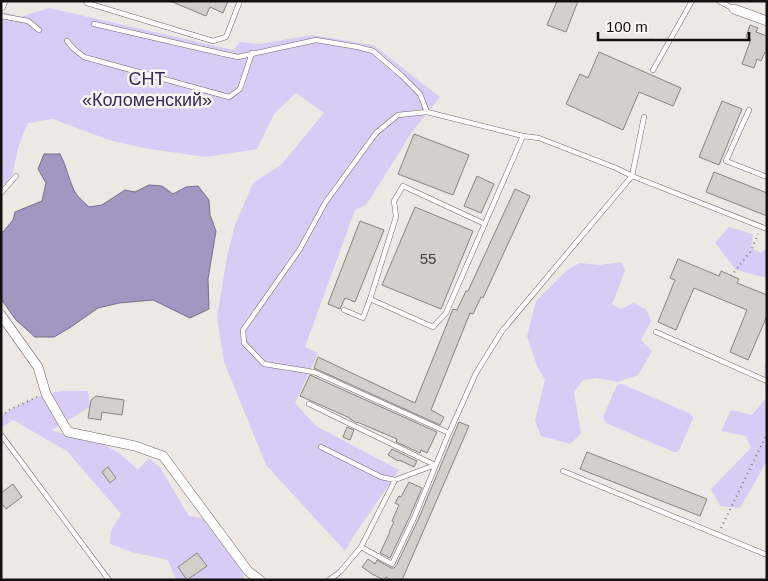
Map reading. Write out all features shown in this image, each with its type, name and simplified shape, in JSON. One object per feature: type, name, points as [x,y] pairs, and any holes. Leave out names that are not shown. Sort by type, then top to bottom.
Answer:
[{"type":"street","points":[[1,6],[3,1]]},
{"type":"street","points":[[734,9],[767,21]]},
{"type":"street","points":[[1,315],[38,367],[46,394],[68,432],[135,446],[163,456],[248,571],[260,580]]},
{"type":"lane","points":[[86,1],[87,3],[213,41],[226,37],[240,1]]},
{"type":"lane","points":[[653,70],[692,1]]},
{"type":"lane","points":[[719,1],[734,9]]},
{"type":"lane","points":[[1,16],[28,21],[39,30]]},
{"type":"lane","points":[[94,24],[238,57],[316,40],[374,51],[420,94],[428,112]]},
{"type":"lane","points":[[67,41],[84,57],[229,98],[240,89],[252,53]]},
{"type":"lane","points":[[749,110],[726,161],[767,177]]},
{"type":"lane","points":[[449,433],[314,372],[264,364],[244,343],[243,330],[300,249],[325,203],[376,133],[398,115],[428,112],[523,136],[539,138],[767,229]]},
{"type":"lane","points":[[361,547],[392,564],[414,518],[476,373],[502,331],[632,176],[644,117]]},
{"type":"lane","points":[[370,299],[434,327],[446,313],[523,136]]},
{"type":"lane","points":[[1,193],[16,176]]},
{"type":"lane","points":[[344,310],[363,318],[396,217],[394,201],[403,186],[485,224]]},
{"type":"lane","points":[[656,332],[767,381]]},
{"type":"lane","points":[[309,404],[436,464]]},
{"type":"lane","points":[[2,436],[109,580]]},
{"type":"lane","points":[[321,447],[380,478],[395,480],[436,464]]},
{"type":"lane","points":[[563,471],[767,555]]},
{"type":"lane","points":[[329,580],[340,572],[361,547],[395,480]]},
{"type":"path","points":[[732,276],[751,251],[761,227]]},
{"type":"path","points":[[1,416],[11,409],[46,394]]},
{"type":"path","points":[[718,534],[767,434]]},
{"type":"green space","name":"СНТ «Коломенский»","points":[[49,8],[233,50],[240,42],[260,44],[312,35],[373,45],[440,97],[411,133],[366,205],[355,210],[305,347],[318,353],[295,403],[316,426],[399,470],[345,551],[266,465],[224,362],[217,317],[227,257],[235,225],[253,183],[282,164],[324,113],[296,93],[274,114],[257,149],[205,157],[144,148],[109,140],[53,119],[28,123],[19,145],[12,175],[1,188],[1,18],[4,12],[20,17]]},
{"type":"green space","points":[[729,227],[753,234],[751,248],[761,253],[767,247],[767,278],[736,270],[715,243]]},
{"type":"green space","points":[[622,262],[625,271],[612,304],[621,309],[634,303],[647,310],[651,321],[641,340],[652,351],[638,375],[618,382],[597,378],[583,380],[574,392],[581,434],[570,444],[541,436],[535,420],[545,380],[537,366],[527,336],[536,301],[567,270],[580,263],[598,265]]},
{"type":"green space","points":[[767,354],[767,461],[740,508],[720,506],[711,489],[751,448],[746,436],[721,431],[731,410],[752,415],[766,398],[764,369]]},
{"type":"green space","points":[[619,384],[691,414],[693,418],[679,451],[674,452],[606,423],[603,417]]},
{"type":"green space","points":[[88,391],[90,407],[52,430],[103,444],[120,454],[138,470],[148,458],[160,467],[189,516],[202,518],[240,568],[245,580],[176,580],[168,560],[132,552],[110,544],[111,531],[121,514],[67,451],[13,420],[1,428],[1,416],[27,401],[56,392]]},
{"type":"shaded area","points":[[44,154],[60,154],[74,191],[89,207],[102,205],[125,190],[135,192],[149,185],[162,186],[173,194],[186,187],[198,186],[209,200],[210,215],[216,231],[208,279],[209,309],[190,318],[153,300],[119,303],[98,308],[54,337],[35,337],[16,320],[1,299],[1,232],[13,220],[15,212],[42,201],[46,183],[38,169]]},
{"type":"building","points":[[170,1],[228,1],[223,13],[210,7],[206,16]]},
{"type":"building","points":[[557,1],[578,1],[566,32],[547,25]]},
{"type":"building","points":[[750,25],[758,28],[756,32],[767,36],[767,53],[765,52],[761,61],[757,59],[754,68],[742,64],[751,39],[746,37]]},
{"type":"building","points":[[599,52],[681,88],[673,106],[639,92],[623,130],[566,104],[580,74],[588,78]]},
{"type":"building","points":[[722,101],[742,109],[719,165],[699,157]]},
{"type":"building","points":[[414,134],[469,155],[453,195],[398,174]]},
{"type":"building","points":[[714,172],[767,193],[767,216],[706,192]]},
{"type":"building","points":[[477,176],[494,184],[481,213],[464,206]]},
{"type":"building","points":[[515,189],[530,196],[483,298],[481,297],[473,314],[470,313],[431,410],[444,417],[440,425],[314,368],[318,357],[415,403],[453,309],[457,310],[466,291],[468,291]]},
{"type":"building","points":[[415,207],[473,231],[441,309],[382,285]]},
{"type":"building","points":[[360,221],[384,230],[355,302],[345,298],[340,309],[328,304]]},
{"type":"building","points":[[678,259],[719,276],[721,271],[739,279],[737,283],[767,295],[767,316],[748,360],[730,352],[747,310],[694,288],[676,330],[658,322],[675,280],[670,278]]},
{"type":"building","points":[[310,375],[437,432],[427,453],[421,450],[420,453],[396,442],[397,439],[357,423],[350,418],[300,396]]},
{"type":"building","points":[[96,396],[124,400],[122,415],[102,412],[101,420],[88,418],[91,400]]},
{"type":"building","points":[[459,422],[469,426],[402,580],[391,580],[386,577],[384,580],[372,574],[362,567],[368,559],[375,564],[377,560],[391,568],[396,566],[418,520]]},
{"type":"building","points":[[347,427],[354,430],[350,440],[343,437]]},
{"type":"building","points":[[392,449],[417,461],[414,467],[388,455]]},
{"type":"building","points":[[587,452],[707,499],[700,516],[580,469]]},
{"type":"building","points":[[108,467],[116,478],[110,483],[102,472]]},
{"type":"building","points":[[409,482],[422,488],[390,558],[380,553],[394,522],[392,521],[399,505],[395,503],[399,496],[401,497]]},
{"type":"building","points":[[13,484],[22,497],[6,509],[1,503],[1,493]]},
{"type":"building","points":[[197,553],[207,566],[187,580],[178,567]]}]
